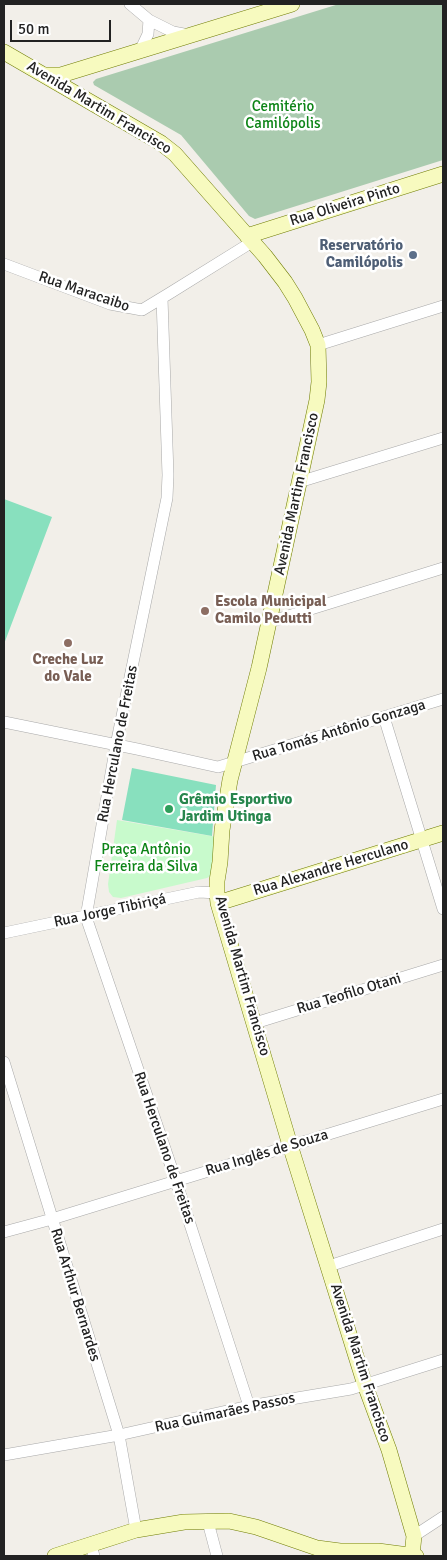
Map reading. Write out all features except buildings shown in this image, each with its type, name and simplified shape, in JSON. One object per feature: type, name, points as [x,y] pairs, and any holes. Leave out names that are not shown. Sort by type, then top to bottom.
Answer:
[{"type":"main road","points":[[46,76],[61,75],[192,35],[247,11],[292,4]]},
{"type":"main road","name":"Avenida Martim Francisco","points":[[4,52],[83,96],[161,143],[175,154],[275,269],[295,298],[318,345],[319,382],[317,400],[259,668],[234,764],[222,830],[217,881],[218,898],[290,1145],[365,1385],[389,1450],[414,1536],[414,1556]]},
{"type":"main road","points":[[83,96],[80,82],[90,66]]},
{"type":"main road","name":"Rua Oliveira Pinto","points":[[249,239],[443,174]]},
{"type":"main road","name":"Rua Alexandre Herculano","points":[[218,898],[443,833]]},
{"type":"main road","points":[[55,1556],[92,1551],[120,1534],[136,1530],[184,1522],[229,1521],[245,1524],[317,1548],[414,1556]]},
{"type":"street","points":[[130,4],[149,20],[172,32],[192,35]]},
{"type":"street","points":[[140,51],[148,34],[149,20]]},
{"type":"street","name":"Rua Maracaibo","points":[[4,264],[110,304],[142,310],[249,239]]},
{"type":"street","name":"Rua Herculano de Freitas","points":[[162,298],[168,475],[167,498],[116,745],[86,917],[176,1181],[249,1406]]},
{"type":"street","points":[[318,345],[443,306]]},
{"type":"street","points":[[299,482],[443,438]]},
{"type":"street","points":[[269,622],[443,568]]},
{"type":"street","name":"Rua Tomás Antônio Gonzaga","points":[[4,722],[218,768],[443,698]]},
{"type":"street","points":[[384,717],[443,910]]},
{"type":"street","name":"Rua Jorge Tibiriçá","points":[[4,933],[199,892],[218,898]]},
{"type":"street","name":"Rua Teofilo Otani","points":[[255,1023],[443,965]]},
{"type":"street","name":"Rua Arthur Bernardes","points":[[4,1062],[119,1435],[136,1530]]},
{"type":"street","name":"Rua Inglês de Souza","points":[[4,1232],[443,1099]]},
{"type":"street","points":[[329,1266],[443,1229]]},
{"type":"street","name":"Rua Guimarães Passos","points":[[4,1455],[119,1435],[249,1406],[365,1385],[443,1360]]},
{"type":"street","points":[[414,1536],[443,1517]]},
{"type":"street","points":[[208,1522],[217,1556]]},
{"type":"green space","name":"Cemitério Camilópolis","points":[[339,4],[443,4],[443,160],[255,219],[249,216],[181,135],[94,85],[93,82],[96,79]]},
{"type":"green space","points":[[4,499],[52,517],[4,644]]},
{"type":"green space","name":"Grêmio Esportivo Jardim Utinga","points":[[132,768],[216,785],[212,836],[122,820]]},
{"type":"green space","name":"Praça Antônio Ferreira da Silva","points":[[117,820],[217,837],[212,875],[207,878],[121,898],[113,897],[109,892],[108,884]]},
{"type":"place","name":"Reservatório Camilópolis","points":[[413,255]]},
{"type":"place","name":"Escola Municipal Camilo Pedutti","points":[[205,611]]},
{"type":"place","name":"Creche Luz do Vale","points":[[68,643]]},
{"type":"place","name":"Grêmio Esportivo Jardim Utinga","points":[[169,809]]}]
